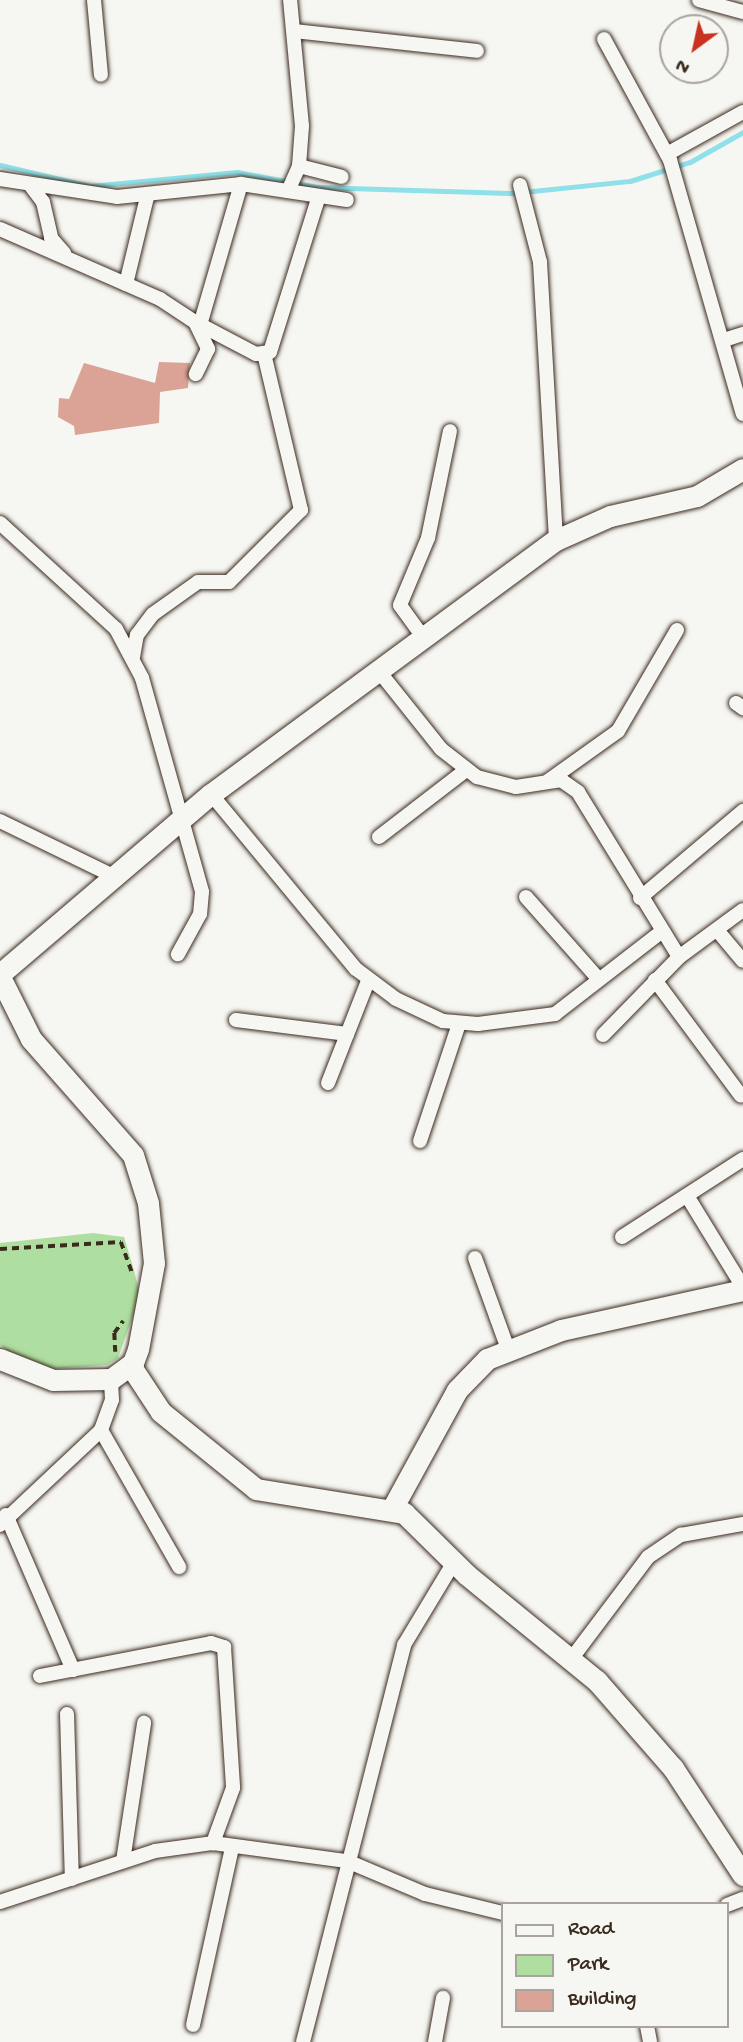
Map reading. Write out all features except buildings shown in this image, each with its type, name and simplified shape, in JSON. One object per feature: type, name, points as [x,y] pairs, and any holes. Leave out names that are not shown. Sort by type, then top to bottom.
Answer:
[{"type":"street","points":[[94,0],[101,75]]},
{"type":"street","points":[[288,190],[298,169],[302,126],[290,0]]},
{"type":"street","points":[[700,0],[743,12]]},
{"type":"street","points":[[294,32],[477,51]]},
{"type":"street","points":[[604,39],[671,162],[743,414]]},
{"type":"street","points":[[671,162],[743,112]]},
{"type":"street","points":[[298,169],[342,177]]},
{"type":"street","points":[[0,179],[31,186],[147,197],[241,184],[288,190],[318,199],[347,201]]},
{"type":"street","points":[[196,374],[208,349],[197,323],[241,184]]},
{"type":"street","points":[[31,186],[43,202],[51,238],[74,261]]},
{"type":"street","points":[[521,192],[540,262],[556,540]]},
{"type":"street","points":[[126,284],[147,197]]},
{"type":"street","points":[[264,353],[274,347],[318,199]]},
{"type":"street","points":[[0,229],[126,284],[197,323],[264,353]]},
{"type":"street","points":[[724,340],[743,334]]},
{"type":"street","points":[[133,657],[142,625],[167,601],[198,582],[229,582],[301,510],[264,353]]},
{"type":"street","points":[[424,637],[400,605],[428,538],[450,431]]},
{"type":"street","points":[[73,1670],[3,1520],[101,1430],[118,1367],[154,1262],[140,1177],[120,1136],[31,1039],[0,975],[111,875],[211,794],[556,540],[610,516],[697,496],[743,468]]},
{"type":"street","points":[[0,523],[116,629],[133,657],[185,816],[203,905],[178,954]]},
{"type":"street","points":[[544,784],[618,731],[677,630]]},
{"type":"street","points":[[378,670],[466,770],[494,783],[569,783],[589,804],[640,898],[679,957]]},
{"type":"street","points":[[379,837],[466,770]]},
{"type":"street","points":[[211,794],[368,981],[428,1015],[460,1024],[555,1014],[596,976],[661,932]]},
{"type":"street","points":[[640,898],[743,811]]},
{"type":"street","points":[[0,821],[111,875]]},
{"type":"street","points":[[526,897],[596,976]]},
{"type":"street","points":[[603,1035],[679,957],[743,910]]},
{"type":"street","points":[[717,930],[743,961]]},
{"type":"street","points":[[655,980],[741,1096]]},
{"type":"street","points":[[328,1083],[368,981]]},
{"type":"street","points":[[236,1020],[347,1034]]},
{"type":"street","points":[[419,1141],[460,1024]]},
{"type":"street","points":[[622,1237],[689,1199],[743,1159]]},
{"type":"street","points":[[393,1507],[457,1390],[474,1369],[508,1349],[572,1327],[743,1288],[689,1199]]},
{"type":"street","points":[[475,1258],[508,1349]]},
{"type":"street","points":[[0,1359],[53,1380],[118,1367]]},
{"type":"street","points":[[118,1367],[161,1412],[256,1489],[360,1510],[393,1507],[454,1562],[572,1658],[673,1769],[743,1875]]},
{"type":"street","points":[[101,1430],[179,1567]]},
{"type":"street","points":[[572,1658],[648,1557],[681,1535],[743,1524]]},
{"type":"street","points":[[303,2042],[404,1645],[454,1562]]},
{"type":"street","points":[[40,1676],[211,1643],[224,1647],[233,1788],[213,1843]]},
{"type":"street","points":[[67,1714],[72,1879]]},
{"type":"street","points":[[123,1861],[144,1723]]},
{"type":"street","points":[[0,1902],[123,1861],[213,1843],[347,1861],[425,1895],[502,1913]]},
{"type":"street","points":[[192,2025],[232,1847]]},
{"type":"street","points":[[435,2042],[443,1998]]},
{"type":"path","points":[[0,1249],[121,1242],[133,1284]]},
{"type":"path","points":[[118,1367],[125,1313]]},
{"type":"green space","points":[[93,1233],[124,1237],[140,1296],[118,1358],[107,1365],[51,1369],[18,1358],[0,1345],[0,1243]]},
{"type":"waterway","points":[[0,165],[90,186],[237,172],[317,187],[513,193],[630,181],[690,162],[743,132]]}]
